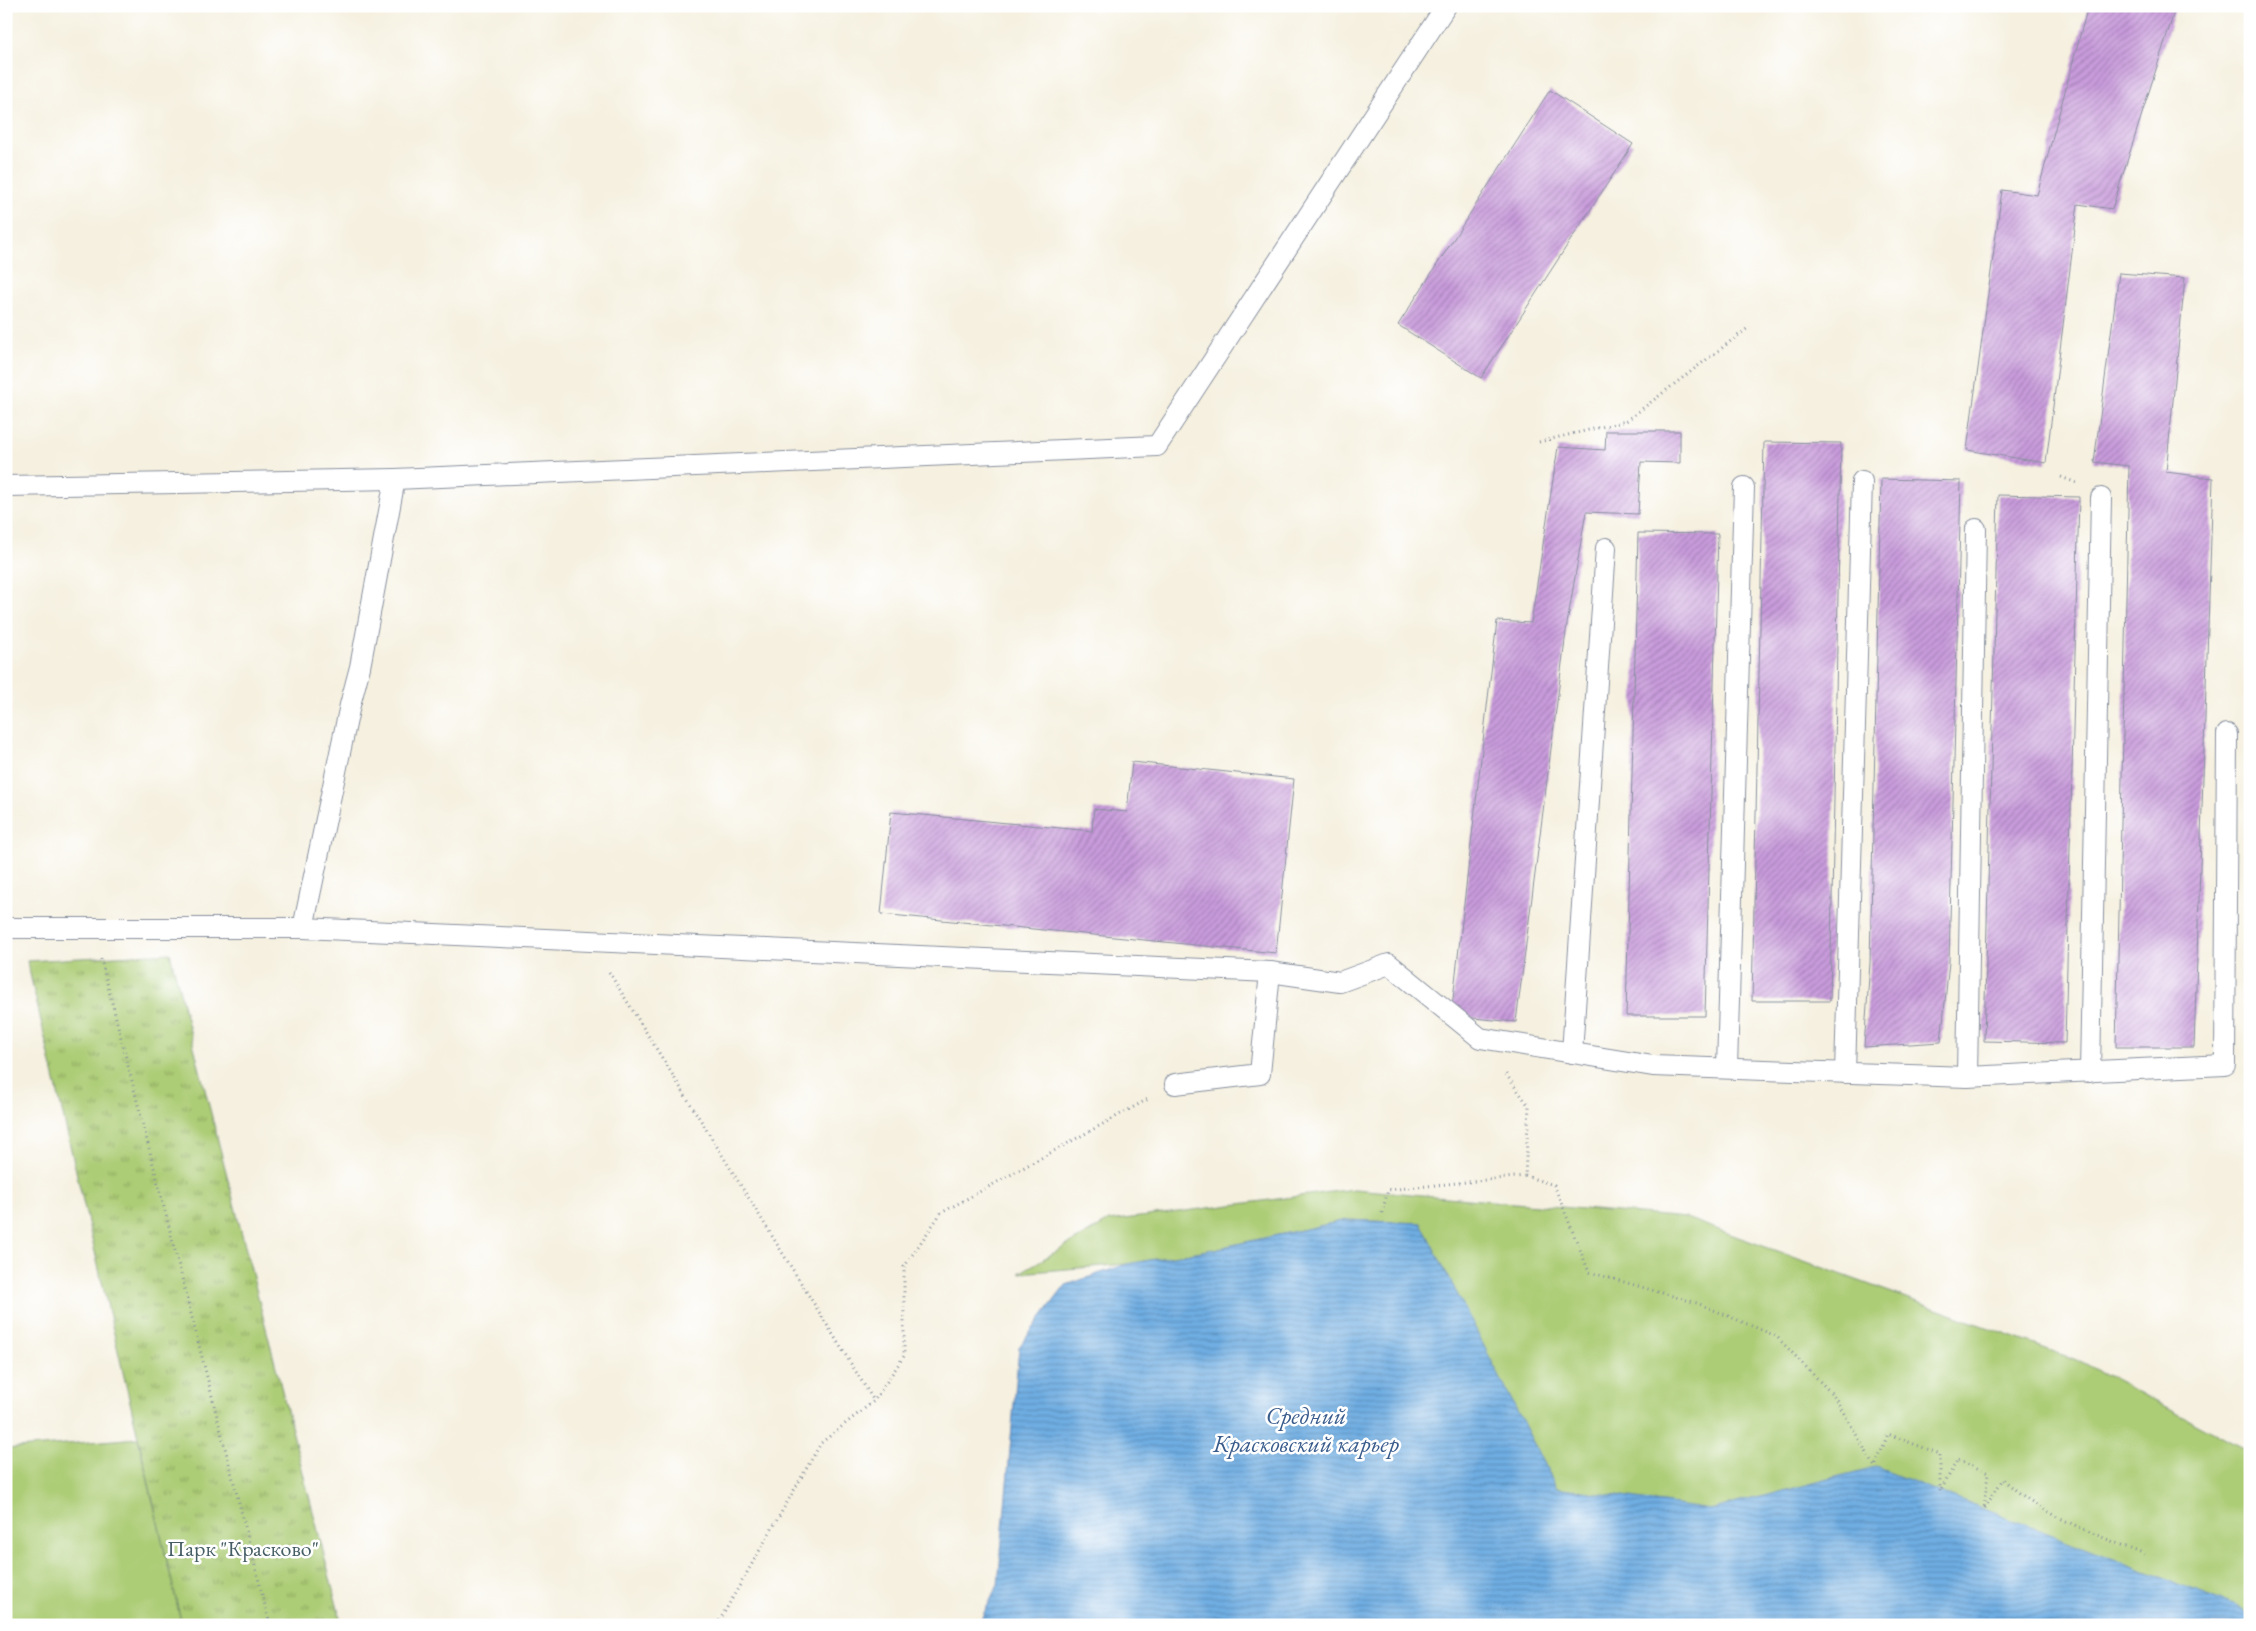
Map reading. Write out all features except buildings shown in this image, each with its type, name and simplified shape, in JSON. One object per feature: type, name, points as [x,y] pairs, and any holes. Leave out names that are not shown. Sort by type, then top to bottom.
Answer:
[{"type":"lane","points":[[6,486],[395,480],[1157,446],[1446,6]]},
{"type":"lane","points":[[303,928],[350,705],[360,667],[395,480]]},
{"type":"lane","points":[[1845,1073],[1862,481]]},
{"type":"lane","points":[[1727,1068],[1744,487]]},
{"type":"lane","points":[[2090,1072],[2101,498]]},
{"type":"lane","points":[[1967,1077],[1976,529]]},
{"type":"lane","points":[[1572,1053],[1606,548]]},
{"type":"lane","points":[[6,928],[303,928],[1270,972],[1340,982],[1389,964],[1480,1038],[1653,1066],[1967,1077],[2225,1065],[2227,734]]},
{"type":"lane","points":[[1175,1084],[1260,1074],[1270,972]]},
{"type":"path","points":[[1539,442],[1626,421],[1748,328]]},
{"type":"path","points":[[93,927],[270,1625]]},
{"type":"path","points":[[590,941],[874,1401]]},
{"type":"path","points":[[1480,1038],[1529,1106],[1525,1176]]},
{"type":"path","points":[[717,1625],[821,1443],[874,1401],[904,1356],[904,1267],[941,1212],[1175,1084]]},
{"type":"path","points":[[1382,1212],[1388,1190],[1525,1176],[1554,1185],[1589,1272],[1697,1303],[1776,1336],[1834,1396],[1875,1468],[1888,1434],[1940,1454],[1940,1492],[1958,1459],[1988,1472],[1984,1509],[2003,1480],[2020,1495],[2066,1521],[2145,1555]]},
{"type":"green space","name":"Парк \"Красково\"","points":[[170,953],[342,1625],[182,1625],[27,961]]},
{"type":"green space","points":[[1354,1189],[1686,1218],[2082,1362],[2250,1452],[2250,1625],[1712,1520],[1556,1509],[1420,1223],[1347,1220],[1214,1249],[1127,1264],[1019,1273],[1109,1221]]},
{"type":"green space","points":[[138,1438],[182,1625],[6,1625],[6,1449]]},
{"type":"water","name":"Средний Красковский карьер","points":[[1347,1220],[1421,1223],[1556,1487],[1710,1510],[1875,1467],[2236,1606],[2250,1615],[2250,1625],[978,1625],[998,1585],[1019,1347],[1066,1285],[1127,1264],[1214,1249]]}]
